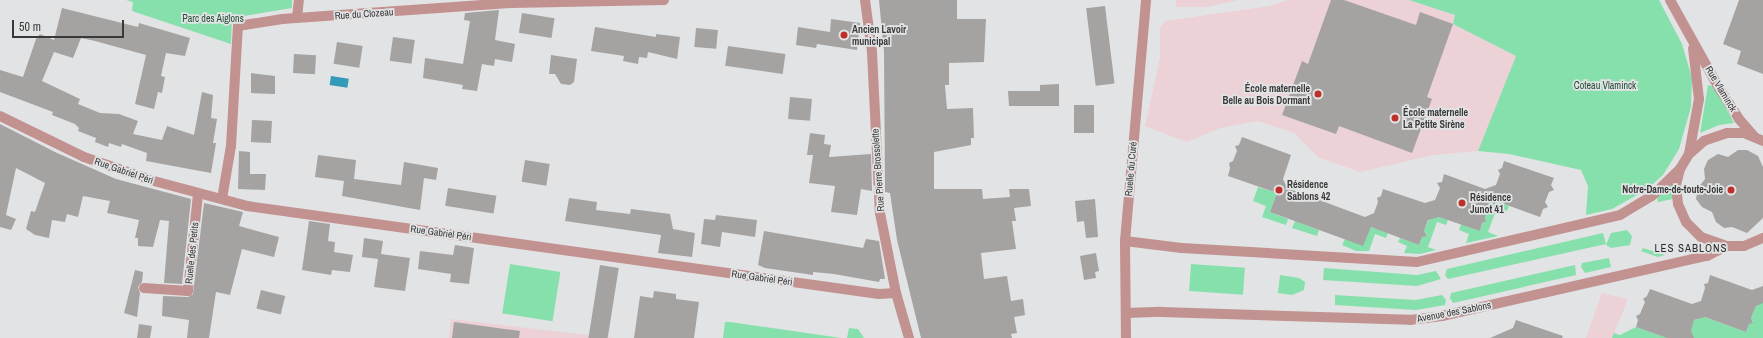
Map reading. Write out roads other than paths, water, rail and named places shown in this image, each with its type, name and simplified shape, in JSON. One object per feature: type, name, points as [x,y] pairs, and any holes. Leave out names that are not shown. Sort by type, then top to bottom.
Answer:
[{"type":"street","points":[[297,18],[299,0]]},
{"type":"street","name":"Rue du Clozeau","points":[[222,199],[231,146],[238,26],[297,18],[511,3],[664,0]]},
{"type":"street","name":"Rue Pierre Brossolette","points":[[865,0],[872,44],[880,213],[896,293],[909,338]]},
{"type":"street","name":"Ruelle du Curé","points":[[1126,338],[1125,241],[1146,0]]},
{"type":"street","name":"Rue Vlaminck","points":[[1670,0],[1739,119],[1759,139]]},
{"type":"street","name":"Rue Vlaminck","points":[[1689,154],[1699,99],[1698,70],[1691,38]]},
{"type":"street","name":"Rue Gabriel Péri","points":[[0,116],[46,140],[84,156],[198,194],[247,206],[742,276],[879,294],[896,293]]},
{"type":"street","name":"Avenue des Sablons","points":[[1125,241],[1182,248],[1417,262],[1620,215],[1652,196],[1680,169],[1689,154],[1704,141],[1727,133],[1759,139]]},
{"type":"street","name":"Avenue des Sablons","points":[[1680,169],[1676,185],[1678,204],[1686,222],[1701,237],[1727,246],[1744,246],[1762,239]]},
{"type":"street","name":"Ruelle des Petits","points":[[144,288],[188,291],[198,194]]},
{"type":"street","name":"Avenue des Sablons","points":[[1126,313],[1161,312],[1410,320],[1442,316],[1707,256],[1727,246]]},
{"type":"water","points":[[331,76],[349,79],[347,88],[330,85]]},
{"type":"place","name":"Ancien Lavoir municipal","points":[[844,35]]},
{"type":"place","name":"École maternelle Belle au Bois Dormant","points":[[1318,94]]},
{"type":"place","name":"École maternelle La Petite Sirène","points":[[1395,118]]},
{"type":"place","name":"Résidence Sablons 42","points":[[1279,190]]},
{"type":"place","name":"Notre-Dame-de-toute-Joie","points":[[1731,190]]},
{"type":"place","name":"Résidence Junot 41","points":[[1462,203]]},
{"type":"district","name":"LES SABLONS","points":[[1691,248]]},
{"type":"park label","name":"Parc des Aiglons","points":[[213,19]]},
{"type":"park label","name":"Coteau Vlaminck","points":[[1605,86]]}]
